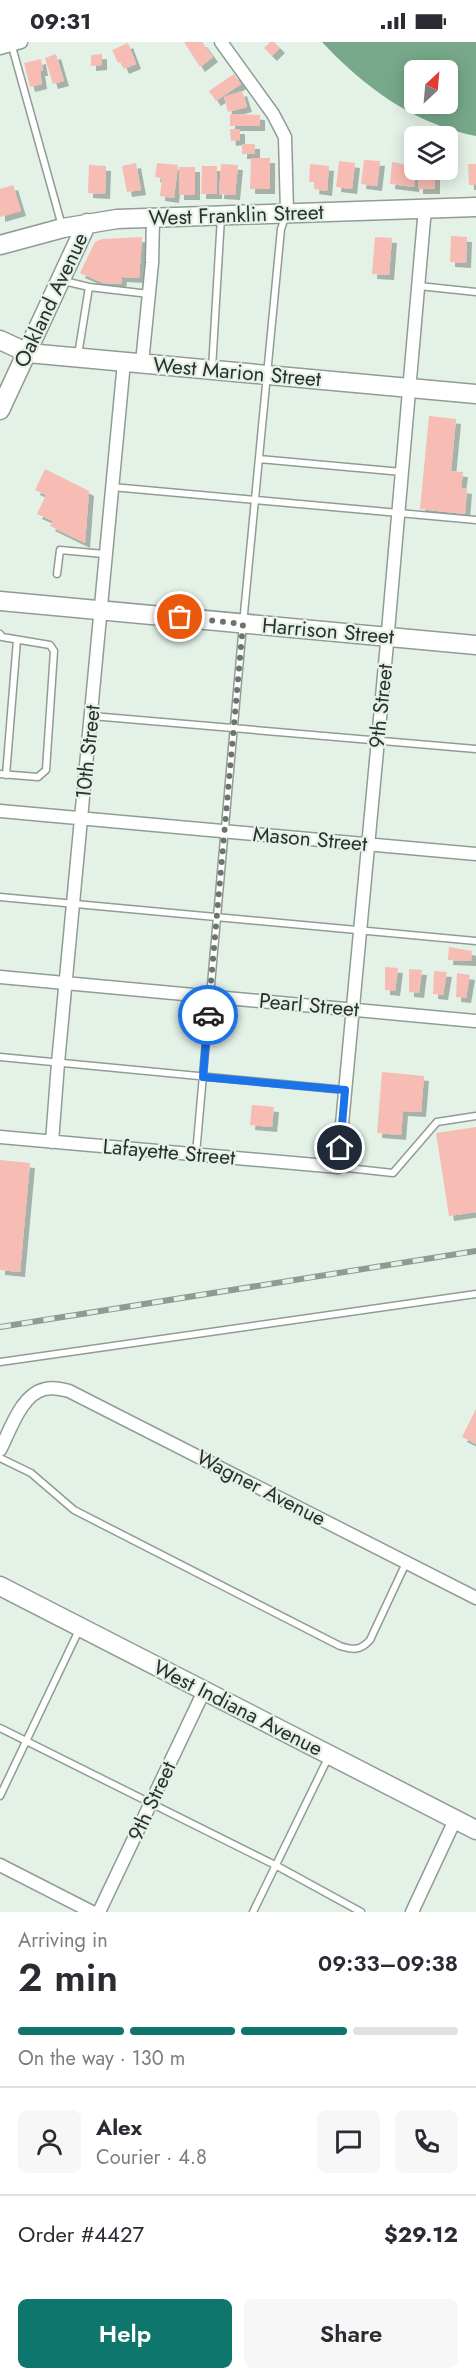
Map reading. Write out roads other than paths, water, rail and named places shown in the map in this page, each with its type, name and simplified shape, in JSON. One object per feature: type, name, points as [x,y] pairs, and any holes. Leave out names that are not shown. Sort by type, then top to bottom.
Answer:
[{"type":"street","points":[[221,42],[273,114],[285,137],[287,212]]},
{"type":"street","name":"West Franklin Street","points":[[0,245],[63,228],[117,219],[476,207]]},
{"type":"street","name":"9th Street","points":[[338,1167],[403,472],[425,208]]},
{"type":"street","points":[[142,363],[153,218]]},
{"type":"street","name":"Oakland Avenue","points":[[0,410],[87,223]]},
{"type":"street","name":"West Marion Street","points":[[0,340],[28,353],[476,394]]},
{"type":"street","name":"10th Street","points":[[52,1142],[65,982],[92,716],[104,554],[124,362]]},
{"type":"street","name":"Harrison Street","points":[[0,601],[476,645]]},
{"type":"street","name":"Mason Street","points":[[0,811],[476,854]]},
{"type":"street","name":"Pearl Street","points":[[0,977],[475,1021]]},
{"type":"street","name":"Lafayette Street","points":[[0,1137],[338,1167]]},
{"type":"street","name":"Wagner Avenue","points":[[0,1450],[21,1409],[31,1397],[43,1389],[54,1388],[69,1391],[476,1598]]},
{"type":"street","name":"West Indiana Avenue","points":[[0,1586],[476,1830]]},
{"type":"street","name":"9th Street","points":[[99,1912],[204,1691]]},
{"type":"street","points":[[412,1912],[455,1820]]},
{"type":"street","points":[[0,1865],[92,1912]]},
{"type":"lane","points":[[11,44],[63,228]]},
{"type":"lane","points":[[196,1154],[281,229],[287,212]]},
{"type":"lane","points":[[212,369],[222,215]]},
{"type":"lane","points":[[61,280],[89,287],[149,294]]},
{"type":"lane","points":[[419,286],[476,292]]},
{"type":"lane","points":[[78,357],[89,287]]},
{"type":"lane","points":[[259,459],[403,472]]},
{"type":"lane","points":[[111,487],[476,520]]},
{"type":"lane","points":[[57,574],[60,550],[104,554]]},
{"type":"lane","points":[[0,634],[2,637],[50,645],[54,651],[45,770],[38,777],[3,774],[17,640]]},
{"type":"lane","points":[[92,716],[476,749]]},
{"type":"lane","points":[[0,897],[476,941]]},
{"type":"lane","points":[[475,1021],[476,1014]]},
{"type":"lane","points":[[0,1058],[345,1090]]},
{"type":"lane","points":[[338,1167],[393,1173],[437,1122],[476,1116]]},
{"type":"lane","points":[[0,1362],[476,1294]]},
{"type":"lane","points":[[0,1458],[31,1473],[74,1510],[340,1646],[353,1650],[363,1647],[370,1640],[406,1563]]},
{"type":"lane","points":[[0,1796],[81,1627]]},
{"type":"lane","points":[[0,1728],[277,1866],[361,1912]]},
{"type":"lane","points":[[253,1912],[330,1755]]},
{"type":"railway","points":[[0,1327],[476,1251]]}]
